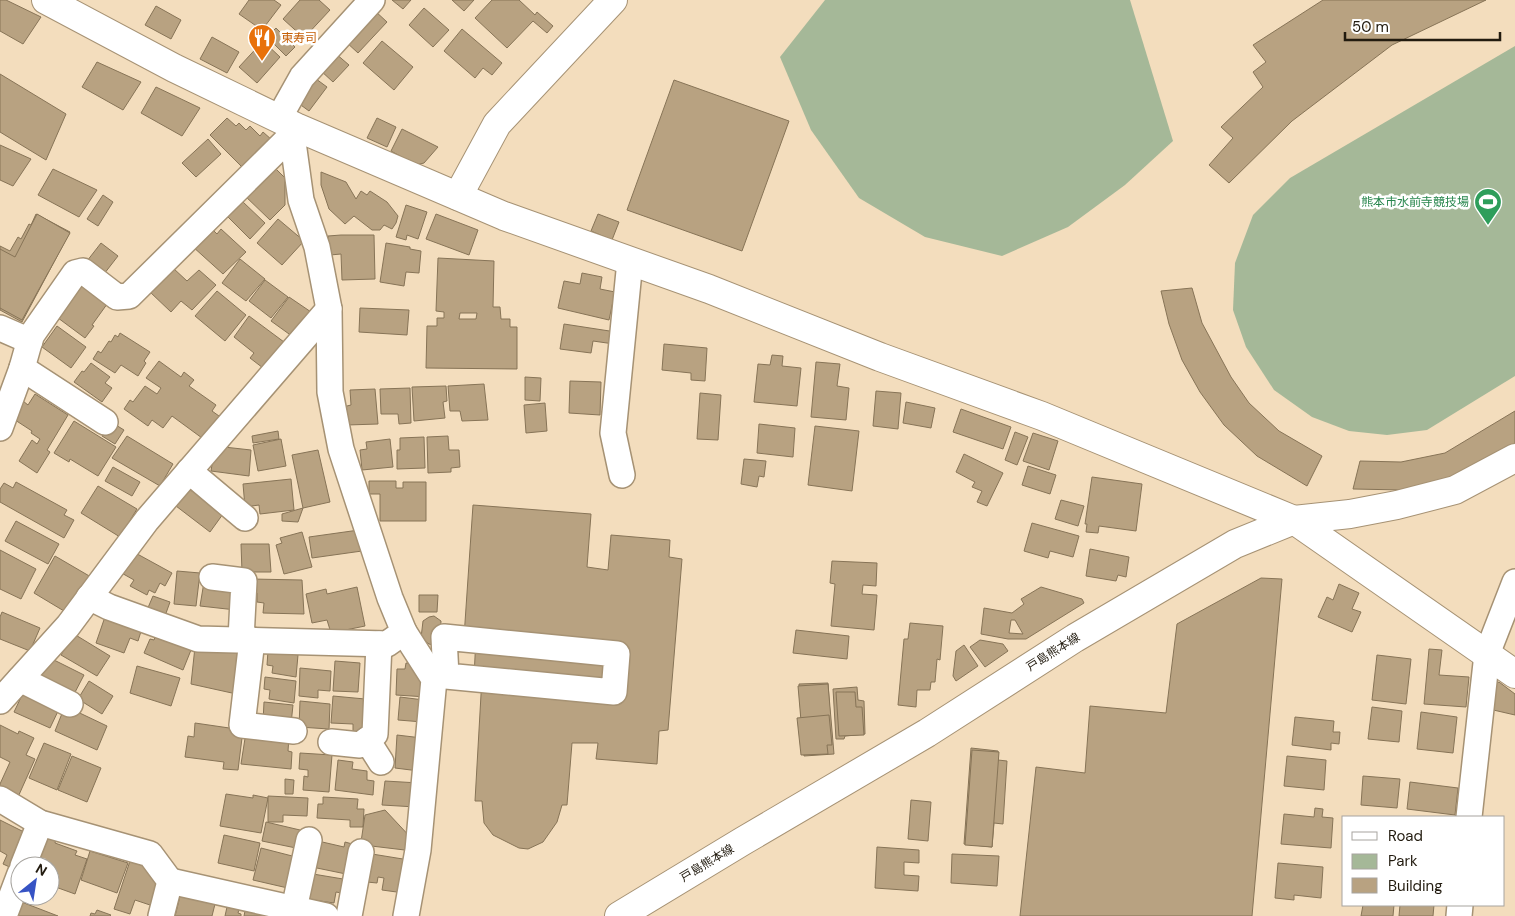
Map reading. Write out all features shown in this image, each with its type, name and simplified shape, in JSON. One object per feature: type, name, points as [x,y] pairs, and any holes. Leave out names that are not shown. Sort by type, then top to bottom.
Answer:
[{"type":"street","points":[[46,0],[289,127],[504,216],[709,289],[880,357],[1042,416],[1294,520],[1515,674]]},
{"type":"street","points":[[372,0],[302,77],[289,127],[301,200],[317,247],[329,309],[330,392],[342,449],[390,598],[404,632],[434,679],[418,850],[406,916]]},
{"type":"street","points":[[458,196],[497,124],[614,0]]},
{"type":"street","points":[[0,428],[22,368],[31,336],[75,273],[83,271],[117,297],[129,296],[289,127]]},
{"type":"street","points":[[622,475],[613,433],[630,261]]},
{"type":"street","points":[[0,701],[68,626],[147,520],[329,309]]},
{"type":"street","points":[[0,328],[30,341]]},
{"type":"street","points":[[22,368],[105,422]]},
{"type":"street","name":"戸島熊本線","points":[[619,916],[743,840],[927,732],[1075,638],[1227,548],[1294,520],[1350,514],[1397,505],[1455,490],[1515,458]]},
{"type":"street","points":[[188,471],[245,518]]},
{"type":"street","points":[[212,577],[244,581],[247,639],[242,725],[294,731]]},
{"type":"street","points":[[1470,816],[1487,654],[1515,582]]},
{"type":"street","points":[[89,597],[109,608],[198,638],[387,644],[404,632]]},
{"type":"street","points":[[444,638],[617,654],[614,692],[446,676],[444,638]]},
{"type":"street","points":[[331,742],[360,745],[375,734],[379,644]]},
{"type":"street","points":[[20,679],[70,704]]},
{"type":"street","points":[[366,740],[381,762]]},
{"type":"street","points":[[0,799],[40,823],[150,854],[170,881],[326,916]]},
{"type":"street","points":[[27,856],[40,823]]},
{"type":"street","points":[[294,909],[309,840]]},
{"type":"street","points":[[349,916],[361,852]]},
{"type":"street","points":[[161,916],[170,881]]},
{"type":"street","points":[[4,916],[10,900]]},
{"type":"green space","points":[[825,0],[1130,0],[1173,141],[1125,185],[1068,227],[1002,256],[925,237],[859,198],[811,130],[780,57]]},
{"type":"green space","points":[[1515,46],[1515,376],[1427,430],[1387,435],[1349,431],[1312,417],[1274,390],[1246,347],[1233,310],[1235,263],[1253,215],[1290,178]]},
{"type":"building","points":[[0,0],[6,0],[41,17],[23,44],[0,31]]},
{"type":"building","points":[[249,0],[274,0],[281,5],[262,30],[239,14]]},
{"type":"building","points":[[300,0],[319,0],[330,10],[304,38],[283,19]]},
{"type":"building","points":[[392,0],[411,0],[403,9]]},
{"type":"building","points":[[452,0],[474,0],[464,11]]},
{"type":"building","points":[[492,0],[519,0],[535,15],[537,12],[553,26],[547,33],[533,21],[507,48],[475,18]]},
{"type":"building","points":[[1323,0],[1486,0],[1392,45],[1292,121],[1229,183],[1209,165],[1233,138],[1221,127],[1263,87],[1253,72],[1266,62],[1253,45]]},
{"type":"building","points":[[156,6],[181,20],[171,39],[145,25]]},
{"type":"building","points":[[424,8],[449,30],[433,47],[409,25]]},
{"type":"building","points":[[374,10],[387,22],[358,53],[345,41]]},
{"type":"building","points":[[276,28],[295,47],[286,56],[267,37]]},
{"type":"building","points":[[462,29],[502,63],[492,75],[483,68],[475,78],[444,51]]},
{"type":"building","points":[[212,37],[239,52],[227,73],[200,59]]},
{"type":"building","points":[[263,41],[280,57],[257,83],[239,67]]},
{"type":"building","points":[[382,41],[413,67],[394,90],[363,63]]},
{"type":"building","points":[[335,53],[349,65],[333,82],[320,70]]},
{"type":"building","points":[[97,62],[141,82],[123,110],[82,87]]},
{"type":"building","points":[[0,74],[66,114],[46,160],[0,132]]},
{"type":"building","points":[[312,76],[327,87],[309,111],[294,100]]},
{"type":"building","points":[[674,80],[789,121],[742,251],[627,210]]},
{"type":"building","points":[[156,87],[200,108],[182,136],[141,113]]},
{"type":"building","points":[[227,118],[236,126],[239,123],[246,130],[250,126],[260,136],[263,132],[272,140],[245,170],[210,135]]},
{"type":"building","points":[[377,118],[396,127],[387,147],[367,138]]},
{"type":"building","points":[[402,129],[438,147],[424,163],[416,165],[391,151]]},
{"type":"building","points":[[208,139],[221,154],[196,177],[182,163]]},
{"type":"building","points":[[0,145],[31,159],[13,186],[0,180]]},
{"type":"building","points":[[272,165],[285,178],[285,205],[270,220],[243,194]]},
{"type":"building","points":[[53,169],[97,190],[79,217],[38,195]]},
{"type":"building","points":[[321,172],[346,182],[356,199],[361,191],[367,195],[370,191],[387,202],[398,216],[392,229],[384,225],[380,230],[372,230],[354,216],[345,224],[329,209],[321,185]]},
{"type":"building","points":[[103,195],[113,202],[98,226],[87,219]]},
{"type":"building","points":[[243,202],[265,223],[250,239],[228,217]]},
{"type":"building","points":[[406,205],[427,212],[418,239],[407,235],[406,240],[396,237]]},
{"type":"building","points":[[36,214],[70,232],[22,322],[0,310],[0,246],[10,251],[18,237],[21,239],[29,224],[31,225]]},
{"type":"building","points":[[37,214],[70,233],[22,320],[0,308],[0,249],[15,257]]},
{"type":"building","points":[[436,214],[478,230],[469,255],[426,239]]},
{"type":"building","points":[[598,214],[619,222],[612,240],[591,231]]},
{"type":"building","points":[[278,219],[304,241],[282,265],[257,243]]},
{"type":"building","points":[[210,227],[217,234],[221,229],[246,252],[223,274],[192,246]]},
{"type":"building","points":[[374,235],[375,279],[342,280],[341,254],[330,255],[328,236]]},
{"type":"building","points":[[101,243],[118,256],[104,274],[87,261]]},
{"type":"building","points":[[386,243],[421,251],[419,273],[406,272],[404,286],[380,282]]},
{"type":"building","points":[[438,258],[494,261],[493,307],[500,307],[501,319],[510,319],[510,327],[517,327],[517,369],[426,368],[427,326],[437,326],[437,318],[444,318],[444,312],[436,311]],"holes":[[[460,313],[477,313],[476,319],[459,319]]]},
{"type":"building","points":[[240,259],[265,279],[246,301],[222,283]]},
{"type":"building","points":[[173,268],[187,281],[199,270],[216,285],[192,310],[181,301],[171,312],[150,292]]},
{"type":"building","points":[[582,273],[602,277],[600,289],[615,292],[609,320],[558,308],[564,281],[580,284]]},
{"type":"building","points":[[81,279],[110,300],[85,338],[54,315]]},
{"type":"building","points":[[265,280],[288,297],[271,318],[249,301]]},
{"type":"building","points":[[1192,288],[1202,323],[1231,377],[1249,403],[1279,431],[1322,456],[1307,486],[1257,456],[1224,425],[1200,392],[1182,360],[1169,324],[1161,291]]},
{"type":"building","points":[[217,291],[246,315],[225,341],[195,316]]},
{"type":"building","points":[[289,297],[314,314],[296,339],[271,321]]},
{"type":"building","points":[[360,308],[409,310],[407,335],[359,332]]},
{"type":"building","points":[[249,316],[284,342],[263,368],[250,358],[254,353],[234,337]]},
{"type":"building","points":[[564,324],[616,332],[614,344],[593,341],[591,353],[560,349]]},
{"type":"building","points":[[57,326],[86,347],[71,368],[42,347]]},
{"type":"building","points":[[120,333],[150,352],[138,376],[121,365],[115,373],[93,359],[98,351],[101,353],[109,341],[111,342],[115,335],[118,337]]},
{"type":"building","points":[[664,344],[707,348],[705,381],[691,380],[691,373],[662,370]]},
{"type":"building","points":[[772,355],[783,356],[782,366],[801,368],[797,406],[754,402],[758,364],[770,365]]},
{"type":"building","points":[[159,361],[181,377],[184,372],[194,380],[189,386],[216,405],[212,411],[219,416],[202,438],[172,416],[163,428],[152,420],[148,426],[124,409],[130,400],[133,402],[145,386],[157,394],[161,388],[146,378]]},
{"type":"building","points":[[816,362],[840,364],[837,386],[849,388],[846,420],[811,417]]},
{"type":"building","points":[[91,363],[110,377],[105,383],[112,388],[102,402],[74,382]]},
{"type":"building","points":[[525,377],[541,378],[540,401],[525,400]]},
{"type":"building","points":[[570,381],[601,382],[600,415],[569,413]]},
{"type":"building","points":[[484,384],[488,420],[462,421],[460,411],[450,411],[448,386]]},
{"type":"building","points":[[446,386],[447,401],[443,402],[445,418],[414,421],[412,387]]},
{"type":"building","points":[[410,388],[411,423],[399,424],[398,414],[381,414],[380,389]]},
{"type":"building","points":[[375,389],[378,424],[347,425],[343,407],[351,405],[350,390]]},
{"type":"building","points":[[876,391],[901,393],[898,429],[873,426]]},
{"type":"building","points":[[700,393],[721,395],[718,440],[697,439]]},
{"type":"building","points":[[35,394],[68,415],[47,450],[50,452],[37,473],[19,461],[32,440],[37,444],[40,439],[31,433],[32,431],[12,418],[23,401],[28,405]]},
{"type":"building","points":[[906,402],[935,408],[931,428],[903,423]]},
{"type":"building","points":[[545,403],[547,431],[526,433],[524,405]]},
{"type":"building","points":[[961,409],[1011,427],[1003,449],[953,432]]},
{"type":"building","points":[[1515,411],[1515,444],[1458,480],[1403,490],[1353,489],[1360,461],[1401,462],[1445,453]]},
{"type":"building","points":[[74,421],[116,447],[98,476],[70,459],[69,462],[54,453]]},
{"type":"building","points":[[111,422],[124,430],[115,444],[102,436]]},
{"type":"building","points":[[759,424],[795,428],[793,457],[757,453]]},
{"type":"building","points":[[815,426],[859,431],[852,491],[808,485]]},
{"type":"building","points":[[278,431],[279,439],[253,443],[252,436]]},
{"type":"building","points":[[1015,432],[1028,437],[1017,465],[1005,460]]},
{"type":"building","points":[[1033,433],[1058,441],[1049,470],[1023,461]]},
{"type":"building","points":[[127,436],[173,464],[160,486],[112,458]]},
{"type":"building","points":[[448,436],[449,450],[459,450],[460,467],[451,468],[451,472],[428,473],[427,437]]},
{"type":"building","points":[[424,437],[425,468],[397,469],[397,450],[400,450],[400,438]]},
{"type":"building","points":[[281,439],[286,466],[258,471],[253,445]]},
{"type":"building","points":[[390,439],[393,467],[362,470],[360,450],[367,449],[366,442]]},
{"type":"building","points":[[215,446],[251,450],[249,476],[211,471]]},
{"type":"building","points":[[318,450],[330,502],[303,508],[292,455]]},
{"type":"building","points":[[964,454],[1003,473],[987,506],[977,502],[982,491],[972,487],[975,482],[956,472]]},
{"type":"building","points":[[744,459],[766,461],[764,477],[759,476],[757,487],[741,484]]},
{"type":"building","points":[[1028,466],[1056,475],[1050,494],[1022,485]]},
{"type":"building","points":[[113,467],[140,482],[132,496],[105,481]]},
{"type":"building","points":[[1092,477],[1142,484],[1136,531],[1099,526],[1098,533],[1086,532],[1087,524],[1085,524]]},
{"type":"building","points":[[291,479],[294,510],[260,514],[259,505],[245,507],[243,484]]},
{"type":"building","points":[[369,481],[396,481],[396,488],[403,488],[403,482],[426,482],[426,521],[380,521],[380,494],[369,494]]},
{"type":"building","points":[[16,482],[67,510],[64,515],[74,520],[64,538],[0,502],[0,489],[4,483],[13,488]]},
{"type":"building","points":[[98,486],[137,509],[120,537],[81,513]]},
{"type":"building","points":[[189,489],[195,493],[197,490],[223,514],[210,532],[176,506]]},
{"type":"building","points":[[1061,500],[1084,506],[1078,526],[1055,519]]},
{"type":"building","points":[[473,505],[591,514],[587,567],[608,570],[611,535],[670,540],[669,557],[682,559],[668,730],[659,731],[657,764],[596,759],[598,743],[572,743],[567,805],[562,805],[557,822],[543,842],[528,849],[519,848],[493,835],[484,823],[482,801],[475,801],[482,677],[474,677],[476,637],[464,637]]},
{"type":"building","points":[[303,508],[298,522],[282,521],[282,514]]},
{"type":"building","points":[[16,521],[59,544],[48,564],[5,541]]},
{"type":"building","points":[[1032,523],[1079,536],[1073,557],[1050,551],[1048,558],[1024,551]]},
{"type":"building","points":[[359,530],[362,551],[312,558],[309,537]]},
{"type":"building","points":[[302,532],[312,567],[284,574],[276,545],[282,543],[280,538]]},
{"type":"building","points":[[241,544],[269,544],[271,572],[242,572]]},
{"type":"building","points":[[1090,549],[1129,557],[1126,577],[1118,575],[1116,581],[1086,576]]},
{"type":"building","points":[[0,550],[36,569],[21,599],[0,589]]},
{"type":"building","points":[[130,550],[172,573],[165,586],[160,583],[155,593],[149,590],[147,595],[130,586],[134,580],[118,571]]},
{"type":"building","points":[[55,556],[91,577],[69,614],[34,593]]},
{"type":"building","points":[[832,561],[877,563],[876,586],[863,585],[862,594],[877,595],[874,630],[831,626],[835,584],[830,583]]},
{"type":"building","points":[[177,571],[200,573],[196,606],[174,604]]},
{"type":"building","points":[[1261,578],[1282,579],[1252,916],[1020,916],[1036,767],[1085,773],[1090,706],[1166,713],[1177,624]]},
{"type":"building","points":[[251,579],[302,580],[304,614],[263,613],[264,603],[257,602],[257,593],[251,592]]},
{"type":"building","points":[[204,582],[239,586],[236,610],[200,606]]},
{"type":"building","points":[[1339,584],[1359,593],[1352,609],[1361,612],[1352,632],[1318,617],[1327,597],[1333,600]]},
{"type":"building","points":[[357,587],[365,626],[331,633],[327,620],[312,623],[306,594],[326,589],[327,594]]},
{"type":"building","points":[[1041,587],[1082,599],[1084,603],[1026,639],[1008,639],[981,634],[984,608],[1012,613],[1024,604],[1021,599]],"holes":[[[1011,620],[1015,620],[1023,634],[1009,633]]]},
{"type":"building","points":[[419,595],[438,595],[437,612],[419,612]]},
{"type":"building","points":[[153,596],[170,602],[165,616],[147,610]]},
{"type":"building","points":[[107,611],[143,625],[138,641],[130,638],[124,653],[96,643]]},
{"type":"building","points":[[2,612],[40,628],[30,651],[0,639],[0,617]]},
{"type":"building","points":[[434,616],[441,621],[440,640],[433,645],[421,638],[423,621]]},
{"type":"building","points":[[910,623],[943,626],[940,660],[937,659],[935,682],[931,682],[930,690],[917,690],[916,707],[898,705],[904,639],[908,639]]},
{"type":"building","points":[[796,630],[849,636],[847,659],[793,653]]},
{"type":"building","points":[[74,634],[110,656],[97,676],[61,655]]},
{"type":"building","points":[[156,634],[191,650],[183,670],[144,653],[150,639],[154,640]]},
{"type":"building","points":[[980,640],[1003,644],[1008,651],[985,667],[970,647]]},
{"type":"building","points":[[964,645],[978,666],[956,681],[953,676],[956,651]]},
{"type":"building","points":[[195,647],[247,649],[241,695],[191,684]]},
{"type":"building","points":[[1429,649],[1442,650],[1439,675],[1469,677],[1466,707],[1424,704]]},
{"type":"building","points":[[268,651],[298,655],[296,677],[272,673],[273,666],[267,665]]},
{"type":"building","points":[[1377,655],[1411,659],[1406,704],[1372,700]]},
{"type":"building","points":[[50,658],[84,675],[72,698],[35,680]]},
{"type":"building","points":[[335,661],[360,663],[358,692],[333,691]]},
{"type":"building","points":[[406,663],[422,664],[427,697],[396,695],[397,669],[405,669]]},
{"type":"building","points":[[137,666],[180,678],[171,706],[130,693]]},
{"type":"building","points":[[300,668],[331,671],[330,691],[318,690],[318,698],[299,696]]},
{"type":"building","points":[[265,677],[296,681],[294,703],[269,699],[270,690],[264,689]]},
{"type":"building","points":[[89,681],[113,696],[102,714],[78,699]]},
{"type":"building","points":[[1499,682],[1515,694],[1515,715],[1489,709],[1495,684]]},
{"type":"building","points":[[828,683],[830,714],[801,716],[799,684]]},
{"type":"building","points":[[828,684],[834,754],[804,756],[798,686]]},
{"type":"building","points":[[857,687],[858,700],[864,701],[865,734],[836,739],[833,689]]},
{"type":"building","points":[[24,691],[60,707],[50,728],[14,712]]},
{"type":"building","points":[[836,692],[855,692],[856,707],[862,707],[864,735],[839,736]]},
{"type":"building","points":[[333,696],[365,699],[363,734],[353,734],[353,724],[331,723]]},
{"type":"building","points":[[400,697],[424,700],[423,722],[398,720]]},
{"type":"building","points":[[300,701],[330,704],[329,729],[299,727]]},
{"type":"building","points":[[264,702],[293,705],[291,724],[263,722]]},
{"type":"building","points":[[65,706],[107,726],[97,750],[55,731]]},
{"type":"building","points":[[1372,707],[1402,711],[1399,742],[1368,739]]},
{"type":"building","points":[[1421,712],[1457,717],[1453,753],[1417,749]]},
{"type":"building","points":[[829,715],[832,745],[827,745],[828,754],[801,755],[797,718]]},
{"type":"building","points":[[1295,717],[1334,721],[1333,732],[1340,732],[1339,744],[1331,743],[1331,750],[1292,745]]},
{"type":"building","points":[[195,723],[243,730],[238,770],[223,769],[224,762],[185,757],[188,736],[194,737]]},
{"type":"building","points":[[0,725],[18,734],[19,731],[34,738],[26,755],[35,759],[18,797],[0,788],[10,762],[0,757]]},
{"type":"building","points":[[246,732],[289,737],[288,751],[292,752],[291,769],[241,764]]},
{"type":"building","points":[[397,735],[422,738],[419,771],[395,768]]},
{"type":"building","points":[[44,743],[71,754],[57,790],[29,778]]},
{"type":"building","points":[[971,748],[998,751],[998,760],[1007,761],[1003,824],[994,823],[992,847],[964,844]]},
{"type":"building","points":[[972,750],[999,752],[992,847],[965,845]]},
{"type":"building","points":[[300,753],[332,755],[329,792],[303,790],[304,776],[308,777],[308,770],[299,769]]},
{"type":"building","points":[[72,756],[101,768],[87,802],[58,790]]},
{"type":"building","points":[[1287,756],[1326,760],[1324,790],[1284,786]]},
{"type":"building","points":[[338,760],[353,762],[352,769],[367,771],[367,780],[374,781],[373,795],[335,790]]},
{"type":"building","points":[[1363,776],[1400,779],[1397,808],[1361,805]]},
{"type":"building","points":[[285,779],[294,780],[293,794],[285,794]]},
{"type":"building","points":[[385,781],[419,783],[416,807],[382,805]]},
{"type":"building","points":[[1410,782],[1458,788],[1455,815],[1407,809]]},
{"type":"building","points":[[226,794],[253,798],[253,795],[268,798],[261,833],[220,826]]},
{"type":"building","points":[[268,796],[308,798],[307,816],[283,815],[283,822],[268,822]]},
{"type":"building","points":[[323,797],[358,799],[357,809],[364,809],[363,827],[350,827],[350,820],[317,818],[318,804],[323,804]]},
{"type":"building","points":[[911,800],[931,802],[928,841],[908,839]]},
{"type":"building","points":[[1315,808],[1323,809],[1322,817],[1333,818],[1331,848],[1281,844],[1284,814],[1314,817]]},
{"type":"building","points":[[385,810],[414,841],[413,851],[363,845],[361,842],[365,815]]},
{"type":"building","points":[[0,820],[30,835],[20,856],[10,856],[10,867],[3,864],[7,855],[0,851]]},
{"type":"building","points":[[266,822],[300,830],[296,848],[262,841]]},
{"type":"building","points":[[42,834],[56,839],[55,843],[77,851],[75,855],[87,859],[75,894],[60,889],[60,856],[34,856]]},
{"type":"building","points":[[224,835],[260,843],[254,871],[218,863]]},
{"type":"building","points":[[318,841],[344,847],[345,842],[356,845],[346,874],[312,867]]},
{"type":"building","points":[[877,847],[919,850],[919,863],[904,862],[904,875],[919,876],[918,891],[875,888]]},
{"type":"building","points":[[261,848],[300,858],[292,889],[253,880]]},
{"type":"building","points":[[90,851],[128,863],[117,893],[81,880]]},
{"type":"building","points":[[372,854],[409,860],[404,893],[382,890],[384,878],[378,877],[377,883],[367,882]]},
{"type":"building","points":[[952,854],[999,856],[997,886],[951,883]]},
{"type":"building","points":[[130,861],[141,865],[142,861],[163,886],[156,907],[135,900],[130,914],[114,909]]},
{"type":"building","points":[[1278,863],[1323,867],[1321,898],[1294,895],[1294,900],[1275,898]]},
{"type":"building","points":[[313,874],[349,880],[347,894],[336,892],[334,903],[306,899]]},
{"type":"building","points":[[180,896],[215,904],[212,916],[175,916]]},
{"type":"building","points":[[17,906],[32,906],[58,916],[14,916]]},
{"type":"building","points":[[1363,906],[1394,906],[1393,916],[1361,916]]},
{"type":"building","points":[[1400,906],[1434,906],[1433,916],[1399,916]]},
{"type":"building","points":[[227,907],[239,909],[238,913],[241,916],[225,916]]},
{"type":"building","points":[[97,910],[111,915],[90,916],[91,913],[95,914]]},
{"type":"building","points":[[245,911],[266,916],[244,916]]},
{"type":"place","name":"東寿司","points":[[262,62]]},
{"type":"place","name":"熊本市水前寺競技場","points":[[1488,226]]}]
